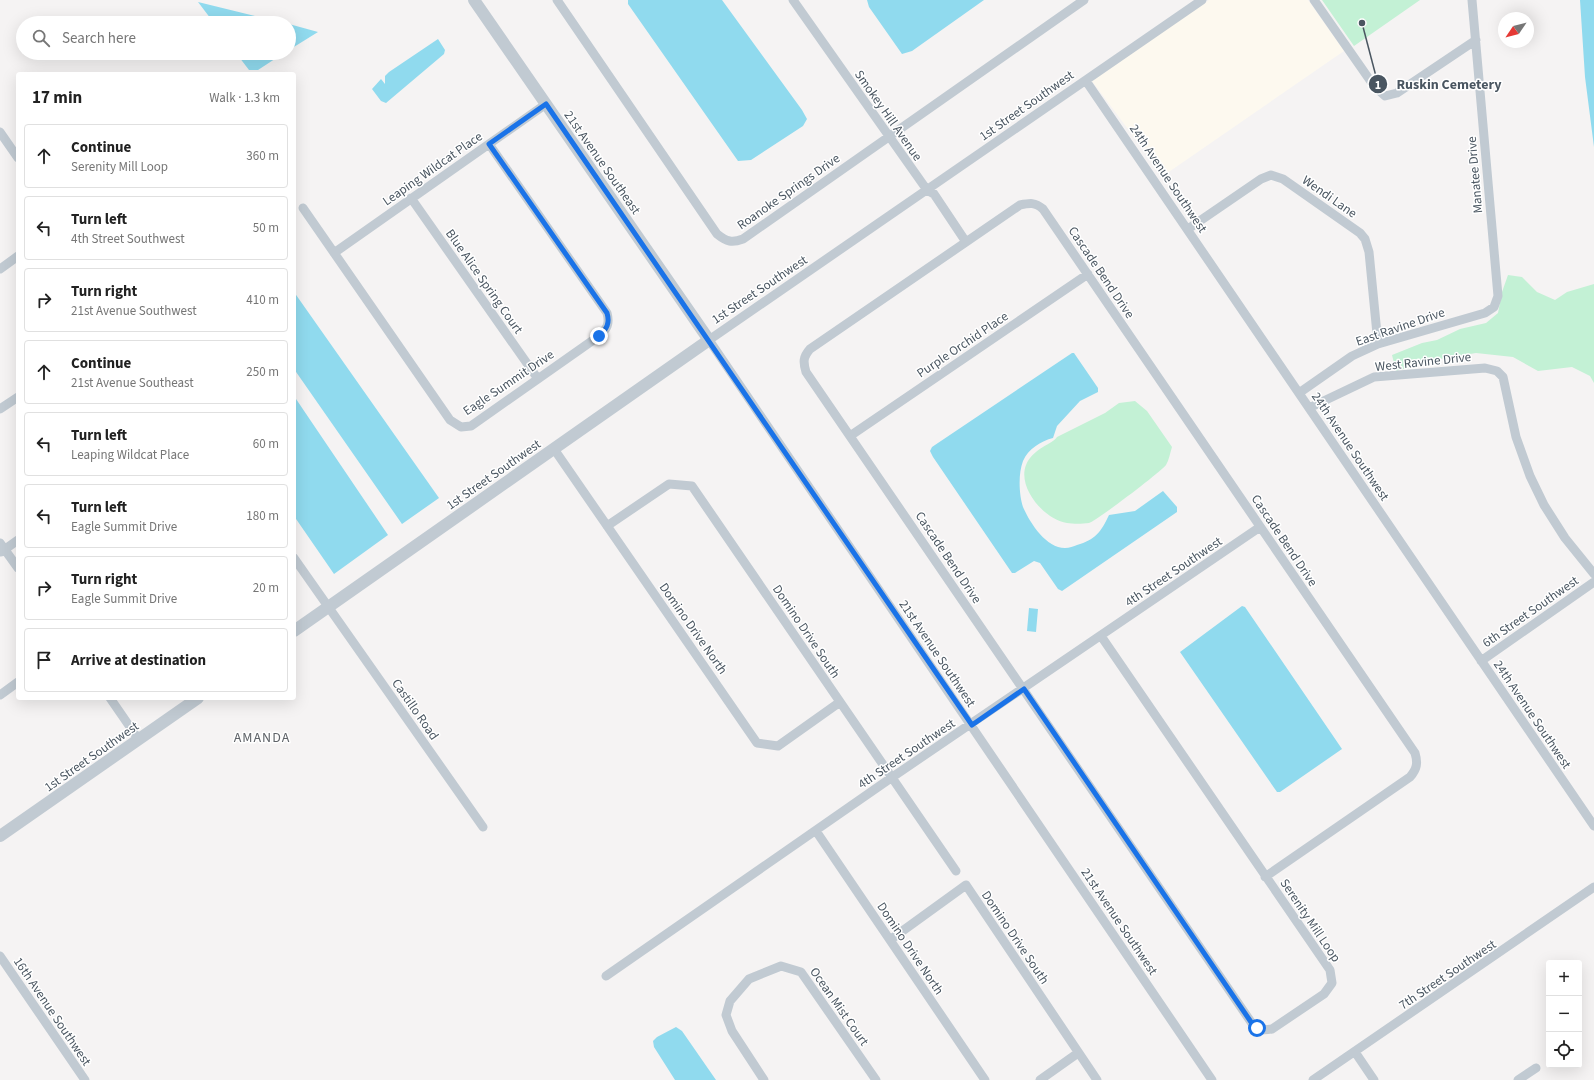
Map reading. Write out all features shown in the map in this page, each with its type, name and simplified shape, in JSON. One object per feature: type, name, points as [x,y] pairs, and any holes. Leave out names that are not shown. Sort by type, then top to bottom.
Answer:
[{"type":"street","name":"21st Avenue Southeast","points":[[474,0],[709,340]]},
{"type":"street","name":"Roanoke Springs Drive","points":[[557,0],[718,234],[725,241],[733,242],[743,239],[1084,0]]},
{"type":"street","name":"Smokey Hill Avenue","points":[[793,0],[927,190],[934,194],[966,242]]},
{"type":"street","name":"1st Street Southwest","points":[[296,630],[709,340],[1202,0]]},
{"type":"street","points":[[1314,0],[1374,86],[1384,96],[1397,93],[1476,40]]},
{"type":"street","name":"Manatee Drive","points":[[1472,0],[1498,296],[1494,307]]},
{"type":"street","name":"24th Avenue Southwest","points":[[1086,81],[1594,826]]},
{"type":"street","name":"Leaping Wildcat Place","points":[[334,253],[546,104]]},
{"type":"street","points":[[0,132],[16,155]]},
{"type":"street","name":"Eagle Summit Drive","points":[[303,208],[450,420],[461,427],[471,426],[605,331],[609,321],[607,313],[489,144]]},
{"type":"street","name":"Wendi Lane","points":[[1188,229],[1261,179],[1271,175],[1283,179],[1360,233],[1365,239],[1369,252],[1378,344]]},
{"type":"street","name":"Blue Alice Spring Court","points":[[411,198],[538,379]]},
{"type":"street","name":"Cascade Bend Drive","points":[[1024,689],[806,372],[803,362],[805,355],[810,348],[1020,205],[1031,202],[1038,204],[1043,209],[1415,753],[1417,766],[1410,776],[1266,877]]},
{"type":"street","points":[[0,268],[16,257]]},
{"type":"street","name":"Purple Orchid Place","points":[[850,436],[1088,274]]},
{"type":"street","name":"East Ravine Drive","points":[[1299,393],[1352,356],[1378,344],[1485,313],[1494,307]]},
{"type":"street","name":"21st Avenue Southwest","points":[[709,340],[1212,1080]]},
{"type":"street","name":"West Ravine Drive","points":[[1310,408],[1374,377],[1485,368],[1497,371],[1503,377],[1516,437],[1530,476],[1544,505],[1565,538],[1594,574]]},
{"type":"street","points":[[0,409],[16,398]]},
{"type":"street","name":"Domino Drive North","points":[[554,448],[757,743],[778,746],[840,702]]},
{"type":"street","name":"Domino Drive South","points":[[607,526],[669,484],[692,486],[956,871]]},
{"type":"street","name":"4th Street Southwest","points":[[606,976],[891,778],[972,725],[1260,527]]},
{"type":"street","points":[[16,541],[2,548],[16,566]]},
{"type":"street","name":"Castillo Road","points":[[296,561],[483,827]]},
{"type":"street","name":"6th Street Southwest","points":[[1481,661],[1594,582]]},
{"type":"street","name":"Serenity Mill Loop","points":[[1024,689],[1251,1022],[1257,1028],[1263,1030],[1272,1029],[1324,994],[1332,983],[1330,970],[1101,636]]},
{"type":"street","points":[[0,695],[16,683]]},
{"type":"street","points":[[111,700],[139,740]]},
{"type":"street","name":"1st Street Southwest","points":[[0,836],[195,700]]},
{"type":"street","name":"Domino Drive North","points":[[816,831],[985,1080]]},
{"type":"street","name":"Domino Drive South","points":[[890,940],[966,886],[1097,1080]]},
{"type":"street","name":"7th Street Southwest","points":[[1313,1080],[1594,887]]},
{"type":"street","name":"16th Avenue Southwest","points":[[0,956],[85,1080]]},
{"type":"street","name":"Ocean Mist Court","points":[[764,1080],[732,1031],[726,1016],[730,1001],[749,979],[781,966],[802,972],[876,1080]]},
{"type":"street","points":[[1355,1052],[1374,1080]]},
{"type":"street","points":[[1040,1080],[1078,1053]]},
{"type":"street","points":[[1518,1080],[1536,1068]]},
{"type":"shaded area","points":[[1209,0],[1308,0],[1344,51],[1163,176],[1092,81]]},
{"type":"green space","points":[[1322,0],[1420,0],[1354,46]]},
{"type":"green space","points":[[1508,275],[1522,277],[1537,292],[1555,300],[1567,292],[1594,284],[1594,383],[1590,376],[1572,367],[1538,371],[1513,357],[1476,353],[1434,360],[1396,371],[1392,355],[1422,343],[1437,340],[1460,329],[1486,323],[1498,313],[1502,292]]},
{"type":"green space","points":[[1135,401],[1147,411],[1172,447],[1166,465],[1128,496],[1089,523],[1067,523],[1050,516],[1035,502],[1029,493],[1024,474],[1029,459],[1033,454],[1055,440],[1057,437],[1105,413],[1119,403]]},
{"type":"water","points":[[628,0],[722,0],[802,110],[807,119],[803,126],[751,160],[738,161],[628,4]]},
{"type":"water","points":[[867,0],[984,0],[912,51],[902,54],[869,7]]},
{"type":"water","points":[[1580,0],[1594,0],[1594,147],[1585,77]]},
{"type":"water","points":[[198,2],[255,16],[209,16]]},
{"type":"water","points":[[296,26],[318,32],[296,46]]},
{"type":"water","points":[[438,39],[445,50],[444,54],[386,103],[381,101],[372,89],[381,79],[385,84],[385,76],[389,72]]},
{"type":"water","points":[[241,60],[273,60],[258,70],[249,70]]},
{"type":"water","points":[[296,295],[439,498],[402,524],[296,372]]},
{"type":"water","points":[[1074,353],[1098,388],[1098,392],[1080,401],[1057,426],[1053,438],[1035,446],[1023,461],[1020,478],[1021,497],[1023,507],[1034,527],[1051,544],[1058,547],[1067,548],[1093,538],[1100,531],[1109,515],[1135,511],[1163,491],[1177,507],[1177,512],[1062,591],[1058,589],[1040,563],[1034,561],[1015,573],[1012,573],[930,451],[932,447]]},
{"type":"water","points":[[296,399],[388,535],[334,574],[296,519]]},
{"type":"water","points":[[1242,606],[1245,607],[1342,749],[1280,792],[1277,792],[1180,652]]},
{"type":"water","points":[[1029,608],[1038,609],[1036,632],[1027,631]]},
{"type":"water","points":[[676,1027],[682,1031],[716,1080],[675,1080],[654,1047],[653,1041],[657,1037]]},
{"type":"place","name":"Ruskin Cemetery","points":[[1362,23]]},
{"type":"district","name":"AMANDA","points":[[262,737]]},
{"type":"route","points":[[599,336],[605,331],[609,321],[607,313],[489,144],[546,104],[972,725],[1024,689],[1251,1022],[1257,1028]]}]
